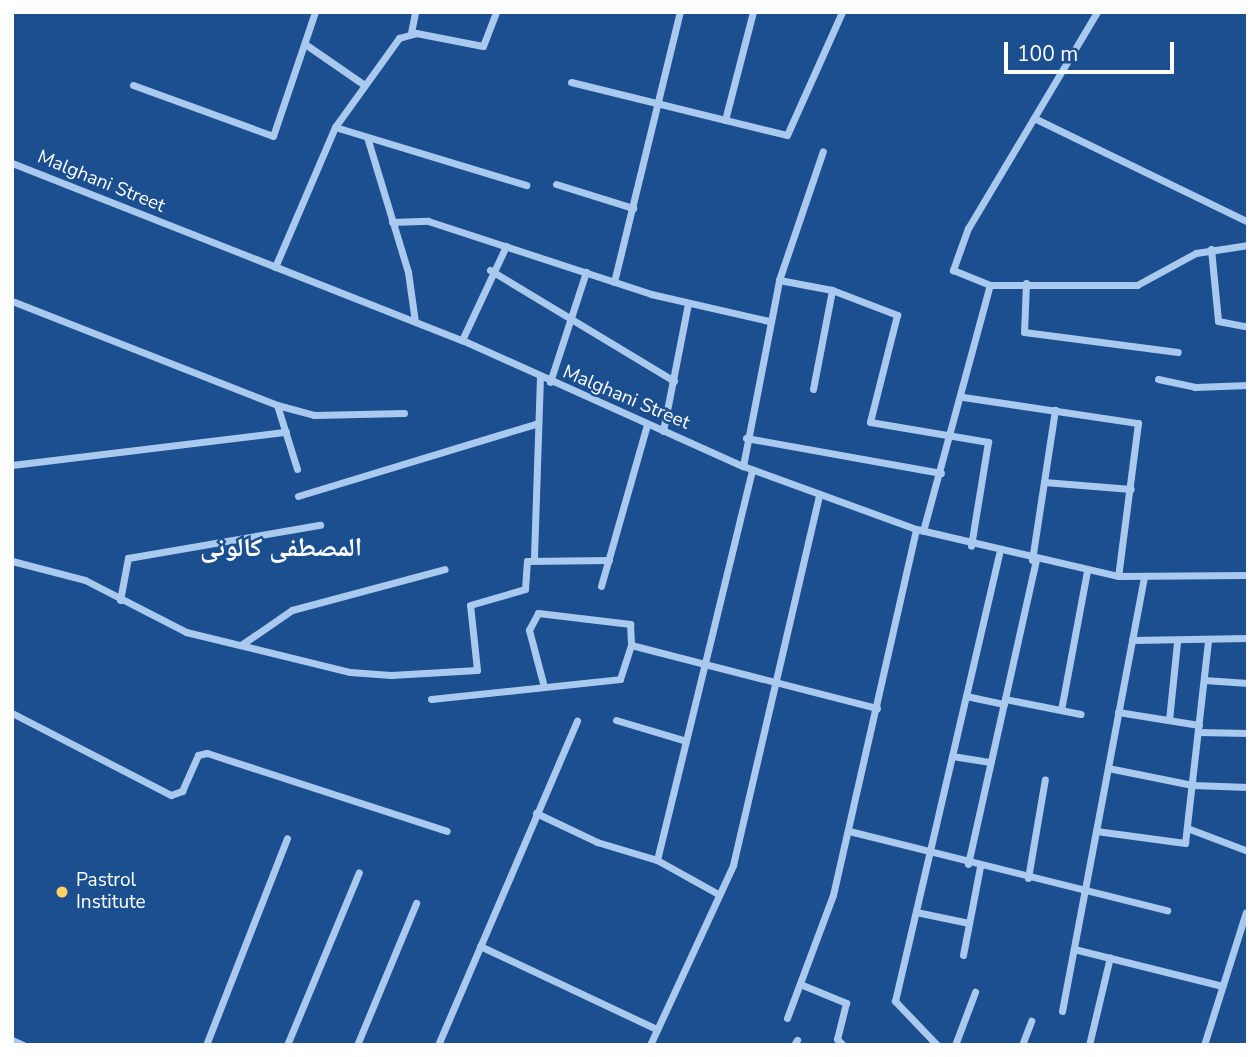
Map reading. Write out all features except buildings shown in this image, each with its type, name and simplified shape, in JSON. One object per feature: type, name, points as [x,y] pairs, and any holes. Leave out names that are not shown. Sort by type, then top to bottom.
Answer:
[{"type":"street","points":[[133,85],[273,136],[315,12]]},
{"type":"street","points":[[411,33],[415,12]]},
{"type":"street","points":[[275,267],[335,127],[363,84],[399,38],[411,33],[483,46],[496,12]]},
{"type":"street","points":[[614,282],[680,12]]},
{"type":"street","points":[[725,120],[753,12]]},
{"type":"street","points":[[571,82],[725,120],[791,133],[842,12]]},
{"type":"street","points":[[1097,12],[1034,118],[953,265],[956,275],[990,285],[1148,283],[1211,249],[1248,246]]},
{"type":"street","points":[[305,44],[363,84]]},
{"type":"street","points":[[1034,118],[1247,224]]},
{"type":"street","points":[[335,127],[526,185]]},
{"type":"street","points":[[367,137],[408,272],[415,322]]},
{"type":"street","points":[[657,860],[705,664],[748,468],[746,438],[769,321],[779,280],[823,151]]},
{"type":"street","name":"Malghani Street","points":[[12,163],[462,340],[550,382],[748,468],[919,530],[999,553],[1118,576],[1144,578],[1248,575]]},
{"type":"street","points":[[556,184],[633,208]]},
{"type":"street","points":[[392,222],[428,221],[688,304],[769,321]]},
{"type":"street","points":[[462,340],[490,270],[506,246]]},
{"type":"street","points":[[1211,249],[1218,321],[1248,327]]},
{"type":"street","points":[[490,270],[674,381]]},
{"type":"street","points":[[550,382],[586,272]]},
{"type":"street","points":[[779,280],[832,290],[897,315],[871,425],[952,434],[988,442],[971,546]]},
{"type":"street","points":[[1026,283],[1024,332],[1178,352]]},
{"type":"street","points":[[787,1018],[849,831],[919,530],[941,473],[963,397],[990,285]]},
{"type":"street","points":[[813,389],[832,290]]},
{"type":"street","points":[[12,302],[277,405],[314,415],[404,413]]},
{"type":"street","points":[[663,431],[688,304]]},
{"type":"street","points":[[534,557],[540,377]]},
{"type":"street","points":[[1158,379],[1195,387],[1248,385]]},
{"type":"street","points":[[963,397],[1138,423],[1118,576]]},
{"type":"street","points":[[277,405],[297,469]]},
{"type":"street","points":[[968,864],[1034,561],[1055,410]]},
{"type":"street","points":[[298,495],[538,423]]},
{"type":"street","points":[[601,586],[647,424]]},
{"type":"street","points":[[12,465],[286,432]]},
{"type":"street","points":[[746,438],[941,473]]},
{"type":"street","points":[[1044,481],[1131,489]]},
{"type":"street","points":[[650,1045],[733,865],[819,494]]},
{"type":"street","points":[[120,600],[128,558],[320,525]]},
{"type":"street","points":[[937,1045],[895,1001],[999,553]]},
{"type":"street","points":[[12,561],[85,580],[173,627],[350,672],[477,670],[470,605],[525,589],[525,562],[534,557],[609,560]]},
{"type":"street","points":[[241,645],[292,610],[445,569]]},
{"type":"street","points":[[1061,710],[1087,571]]},
{"type":"street","points":[[1062,1011],[1144,578]]},
{"type":"street","points":[[431,699],[543,683],[620,679],[631,645],[630,624],[538,613],[529,630],[543,683]]},
{"type":"street","points":[[1132,640],[1177,642],[1248,638]]},
{"type":"street","points":[[1096,831],[1178,845],[1185,843],[1208,641]]},
{"type":"street","points":[[1169,720],[1177,642]]},
{"type":"street","points":[[631,645],[877,708]]},
{"type":"street","points":[[1204,680],[1248,683]]},
{"type":"street","points":[[966,696],[1081,714]]},
{"type":"street","points":[[1118,712],[1169,720],[1198,729],[1248,733]]},
{"type":"street","points":[[12,713],[171,795],[182,791],[198,755],[207,753],[447,831]]},
{"type":"street","points":[[616,720],[686,741]]},
{"type":"street","points":[[438,1045],[577,721]]},
{"type":"street","points":[[952,756],[991,762]]},
{"type":"street","points":[[1108,768],[1192,785],[1248,787]]},
{"type":"street","points":[[1028,878],[1045,779]]},
{"type":"street","points":[[536,813],[597,842],[657,860],[718,894]]},
{"type":"street","points":[[1187,828],[1248,851]]},
{"type":"street","points":[[849,831],[929,855],[1167,910]]},
{"type":"street","points":[[218,1045],[206,1042],[287,838]]},
{"type":"street","points":[[963,955],[980,867]]},
{"type":"street","points":[[287,1045],[359,872]]},
{"type":"street","points":[[356,1045],[416,902]]},
{"type":"street","points":[[916,912],[969,923]]},
{"type":"street","points":[[1204,1045],[1246,912]]},
{"type":"street","points":[[480,946],[656,1029]]},
{"type":"street","points":[[1074,950],[1222,986]]},
{"type":"street","points":[[1089,1045],[1110,957]]},
{"type":"street","points":[[800,984],[846,1003],[837,1040],[843,1045]]},
{"type":"street","points":[[955,1045],[975,992]]},
{"type":"street","points":[[1021,1045],[1031,1021]]},
{"type":"street","points":[[12,1040],[23,1045]]},
{"type":"place","name":"Pastrol Institute","points":[[62,892]]},
{"type":"district","name":"المصطفی کالونی","points":[[281,548]]}]
